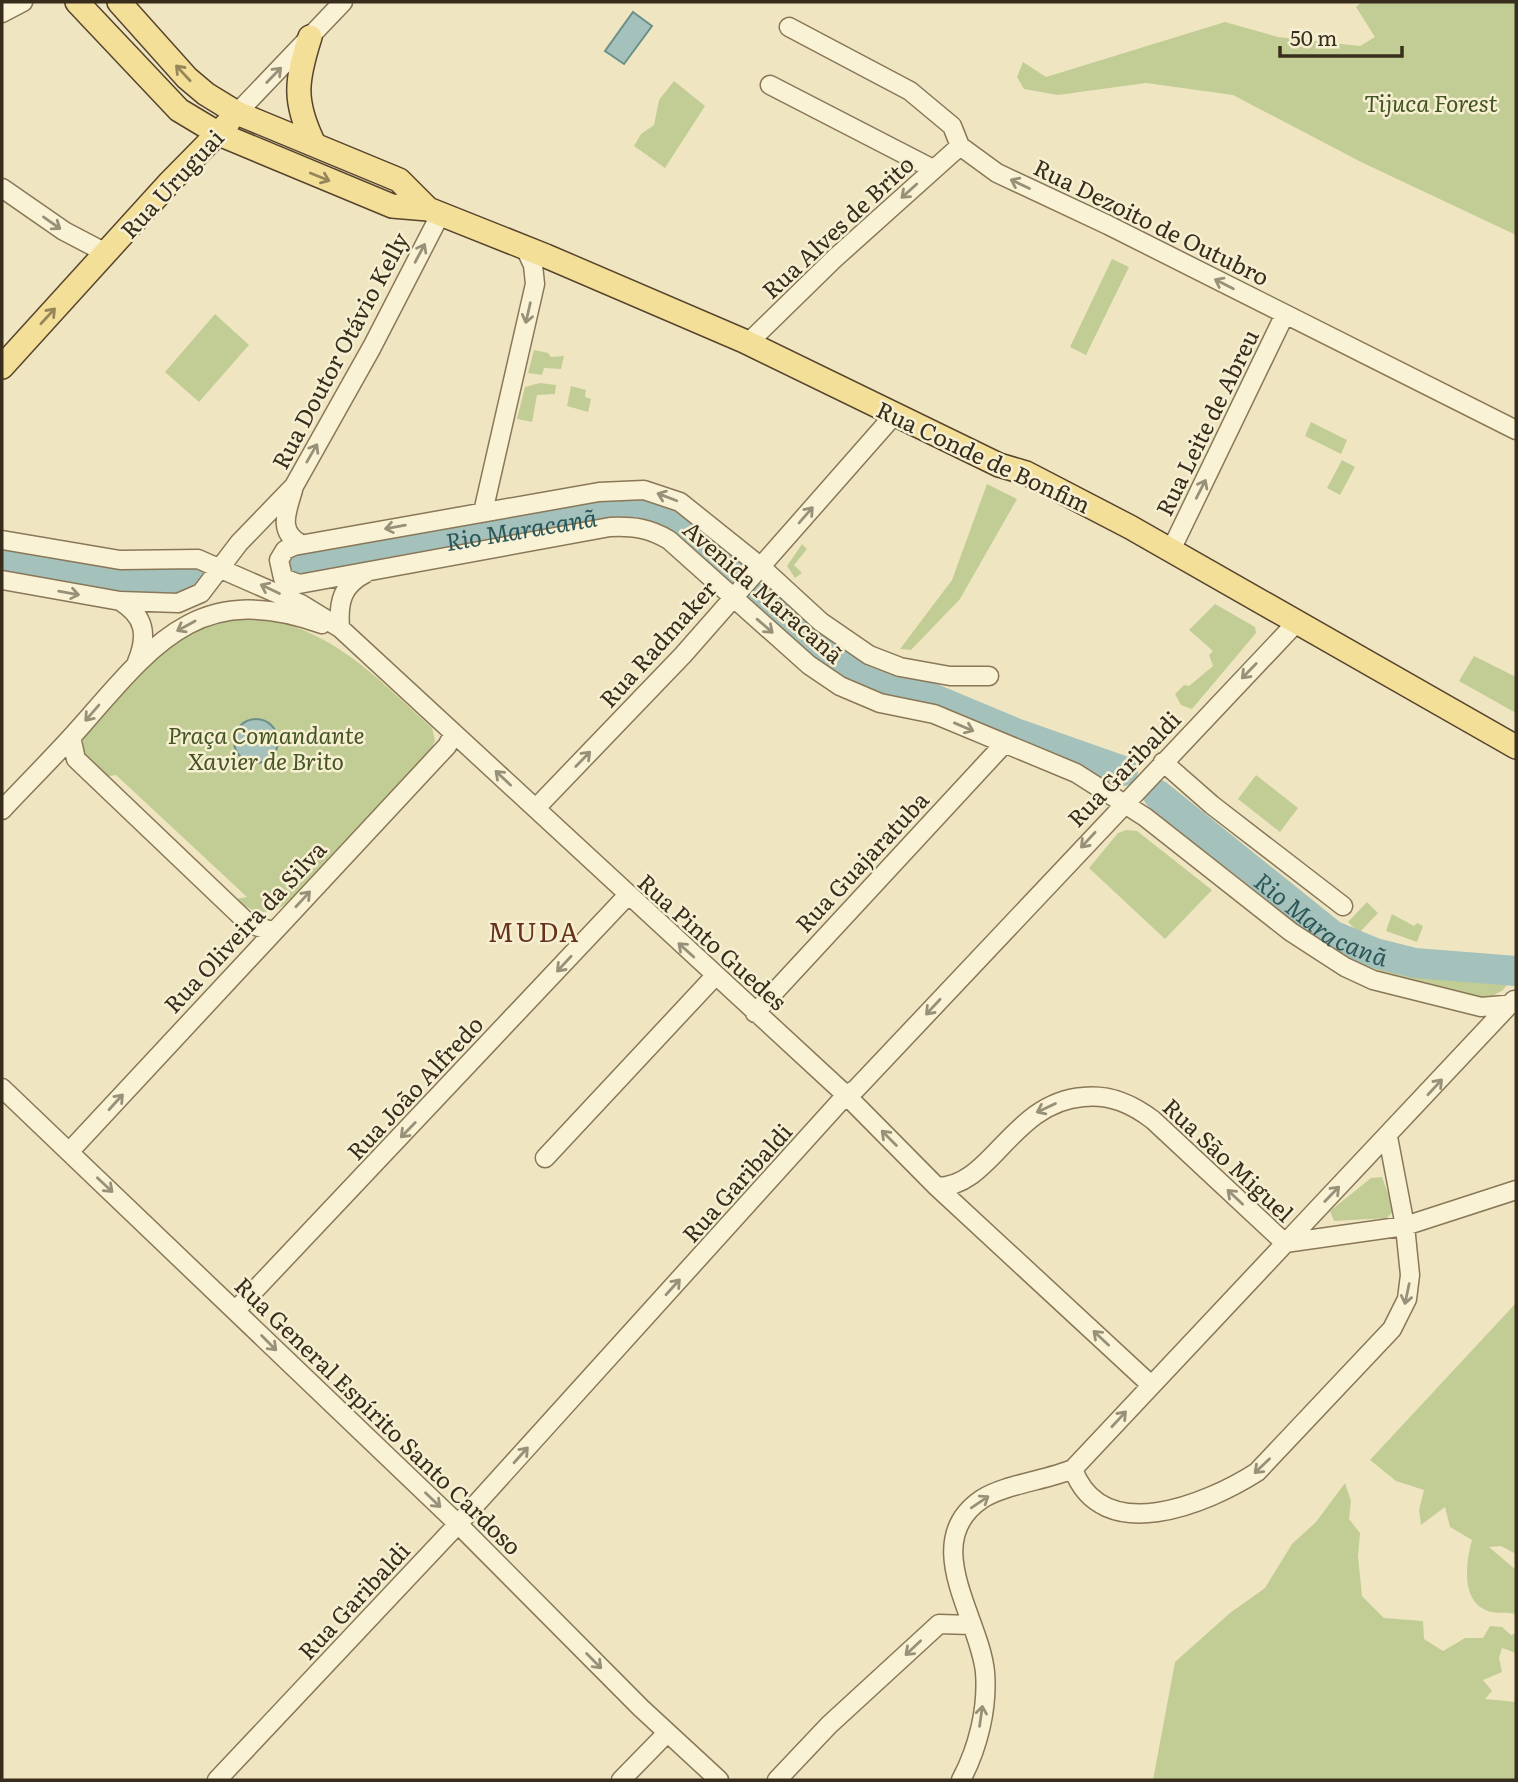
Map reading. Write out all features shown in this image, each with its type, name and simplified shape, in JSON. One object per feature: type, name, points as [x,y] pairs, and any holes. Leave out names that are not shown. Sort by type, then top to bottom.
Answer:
[{"type":"main road","name":"Rua Conde de Bonfim","points":[[77,2],[179,110],[219,134],[392,206],[434,212],[525,248],[748,344],[999,466],[1026,473],[1171,550],[1516,747]]},
{"type":"main road","name":"Rua Conde de Bonfim","points":[[119,2],[187,78],[237,113],[399,180],[434,212]]},
{"type":"main road","points":[[310,37],[297,91],[299,110],[314,144]]},
{"type":"main road","name":"Rua Uruguai","points":[[2,367],[237,113]]},
{"type":"street","points":[[2,13],[23,2]]},
{"type":"street","name":"Rua Uruguai","points":[[237,113],[342,2]]},
{"type":"street","name":"Rua Dezoito de Outubro","points":[[789,27],[910,91],[952,126],[960,146],[997,173],[1516,430]]},
{"type":"street","points":[[771,85],[933,169]]},
{"type":"street","name":"Rua Alves de Brito","points":[[748,344],[834,259],[960,146]]},
{"type":"street","points":[[2,188],[64,231],[106,253]]},
{"type":"street","name":"Rua Doutor Otávio Kelly","points":[[219,567],[294,486],[372,347],[434,212]]},
{"type":"street","points":[[483,512],[535,284],[533,265],[525,248]]},
{"type":"street","name":"Rua Leite de Abreu","points":[[1171,550],[1285,314]]},
{"type":"street","name":"Rua Radmaker","points":[[536,808],[683,655],[895,414]]},
{"type":"street","points":[[294,486],[285,526],[288,535],[301,544]]},
{"type":"street","name":"Avenida Maracanã","points":[[989,676],[941,675],[900,667],[869,655],[821,622],[756,571],[680,502],[660,493],[644,490],[599,492],[301,544],[287,548],[279,560],[280,573],[293,584],[610,527],[638,526],[669,540],[734,595],[809,665],[839,686],[880,703],[934,714],[1130,797],[1291,932],[1345,967],[1373,980],[1472,1005],[1514,1002]]},
{"type":"street","points":[[2,540],[120,560],[198,559],[219,567],[204,591],[188,600],[170,603],[120,601],[2,580]]},
{"type":"street","name":"Rua Pinto Guedes","points":[[219,567],[301,604],[342,630],[536,808],[627,896],[846,1095],[937,1187],[1151,1385]]},
{"type":"street","points":[[2,810],[137,662],[187,625],[233,609],[294,615],[342,630],[339,608],[345,589],[356,578],[376,568]]},
{"type":"street","points":[[120,601],[137,613],[143,624],[144,644],[137,662]]},
{"type":"street","name":"Rua Garibaldi","points":[[217,1780],[458,1524],[846,1095],[856,1089],[1297,622]]},
{"type":"street","name":"Rua Oliveira da Silva","points":[[69,1152],[447,746],[454,733]]},
{"type":"street","points":[[71,737],[76,759],[249,924],[272,931]]},
{"type":"street","name":"Rua Guajaratuba","points":[[755,1013],[1004,744]]},
{"type":"street","points":[[1157,769],[1212,805],[1343,906]]},
{"type":"street","name":"Rua João Alfredo","points":[[236,1310],[627,896]]},
{"type":"street","points":[[545,1158],[715,976]]},
{"type":"street","points":[[961,1780],[971,1760],[982,1717],[985,1672],[954,1573],[954,1549],[960,1525],[969,1510],[984,1498],[1073,1469],[1514,1002]]},
{"type":"street","name":"Rua General Espírito Santo Cardoso","points":[[2,1088],[458,1524],[667,1733],[719,1780]]},
{"type":"street","name":"Rua São Miguel","points":[[937,1187],[951,1187],[969,1179],[1018,1127],[1043,1109],[1072,1098],[1095,1096],[1117,1099],[1137,1108],[1153,1120],[1285,1243],[1405,1226],[1516,1191]]},
{"type":"street","points":[[1073,1469],[1078,1483],[1090,1497],[1106,1508],[1130,1513],[1163,1511],[1203,1500],[1231,1489],[1257,1472],[1392,1329],[1407,1299],[1410,1275],[1405,1226],[1388,1137]]},
{"type":"street","points":[[777,1780],[829,1725],[939,1624],[971,1625]]},
{"type":"street","points":[[621,1780],[667,1733]]},
{"type":"green space","name":"Tijuca Forest","points":[[1362,2],[1516,2],[1516,235],[1361,162],[1233,95],[1146,83],[1058,95],[1024,89],[1017,77],[1023,62],[1046,77],[1225,22],[1278,37],[1360,46],[1375,37],[1356,7]]},
{"type":"green space","points":[[674,81],[705,106],[665,168],[634,146],[641,134],[654,125],[659,100]]},
{"type":"green space","points":[[1112,259],[1129,267],[1086,355],[1070,347]]},
{"type":"green space","points":[[215,314],[249,345],[199,402],[165,372]]},
{"type":"green space","points":[[534,350],[548,353],[551,357],[564,356],[561,369],[544,368],[542,375],[528,373]]},
{"type":"green space","points":[[540,383],[556,385],[555,394],[537,395],[532,422],[517,419],[525,387]]},
{"type":"green space","points":[[571,386],[586,390],[585,397],[591,399],[588,412],[567,406]]},
{"type":"green space","points":[[1311,422],[1347,440],[1341,454],[1305,436]]},
{"type":"green space","points":[[1342,460],[1355,467],[1340,495],[1327,488]]},
{"type":"green space","points":[[987,484],[1017,499],[960,599],[911,650],[900,649],[952,580]]},
{"type":"green space","points":[[802,544],[807,549],[794,565],[802,573],[795,578],[787,566]]},
{"type":"green space","points":[[1215,604],[1255,627],[1256,633],[1192,709],[1181,705],[1175,694],[1213,666],[1209,655],[1213,651],[1189,630]]},
{"type":"green space","name":"Praça Comandante Xavier de Brito","points":[[243,615],[301,629],[347,654],[432,728],[435,740],[431,750],[288,903],[267,912],[255,911],[235,899],[247,897],[116,775],[103,777],[82,750],[83,735],[152,660],[191,633]]},
{"type":"green space","points":[[1474,656],[1516,677],[1516,713],[1459,681]]},
{"type":"green space","points":[[1256,775],[1298,808],[1280,832],[1238,799]]},
{"type":"green space","points":[[1152,803],[1241,880],[1285,908],[1316,935],[1368,961],[1415,973],[1511,980],[1503,990],[1489,998],[1419,984],[1379,971],[1328,947],[1238,881],[1149,809]]},
{"type":"green space","points":[[1126,830],[1137,831],[1212,890],[1165,939],[1089,868],[1118,833]]},
{"type":"green space","points":[[1367,902],[1378,913],[1359,933],[1348,922]]},
{"type":"green space","points":[[1392,914],[1414,926],[1417,923],[1423,926],[1417,942],[1386,931]]},
{"type":"green space","points":[[1382,1177],[1394,1210],[1387,1218],[1334,1221],[1330,1211],[1371,1178]]},
{"type":"green space","points":[[1516,1303],[1516,1554],[1501,1546],[1489,1547],[1516,1570],[1516,1614],[1488,1611],[1473,1599],[1467,1580],[1472,1540],[1450,1527],[1445,1507],[1421,1525],[1419,1510],[1424,1490],[1396,1481],[1370,1460]]},
{"type":"green space","points":[[1345,1483],[1351,1501],[1349,1519],[1360,1533],[1358,1556],[1362,1596],[1384,1618],[1423,1621],[1424,1639],[1443,1651],[1465,1638],[1483,1638],[1490,1626],[1502,1627],[1511,1635],[1516,1633],[1516,1653],[1502,1648],[1499,1658],[1502,1672],[1483,1680],[1492,1691],[1485,1699],[1516,1702],[1516,1780],[1153,1780],[1175,1662],[1230,1613],[1265,1588],[1292,1544],[1316,1522]]},
{"type":"water","points":[[633,12],[652,26],[624,64],[605,51]]},
{"type":"water","points":[[256,719],[272,725],[278,741],[272,757],[256,763],[240,757],[234,741],[240,725]]},
{"type":"waterway","name":"Rio Maracanã","points":[[291,566],[634,509],[669,520],[730,574]]},
{"type":"waterway","name":"Rio Maracanã","points":[[2,559],[112,578],[189,579]]},
{"type":"waterway","name":"Rio Maracanã","points":[[756,596],[811,644],[862,679],[932,698],[1018,734],[1123,771]]},
{"type":"waterway","name":"Rio Maracanã","points":[[1158,795],[1332,935],[1375,953],[1415,963],[1516,971]]},
{"type":"district","name":"MUDA","points":[[534,930]]}]
